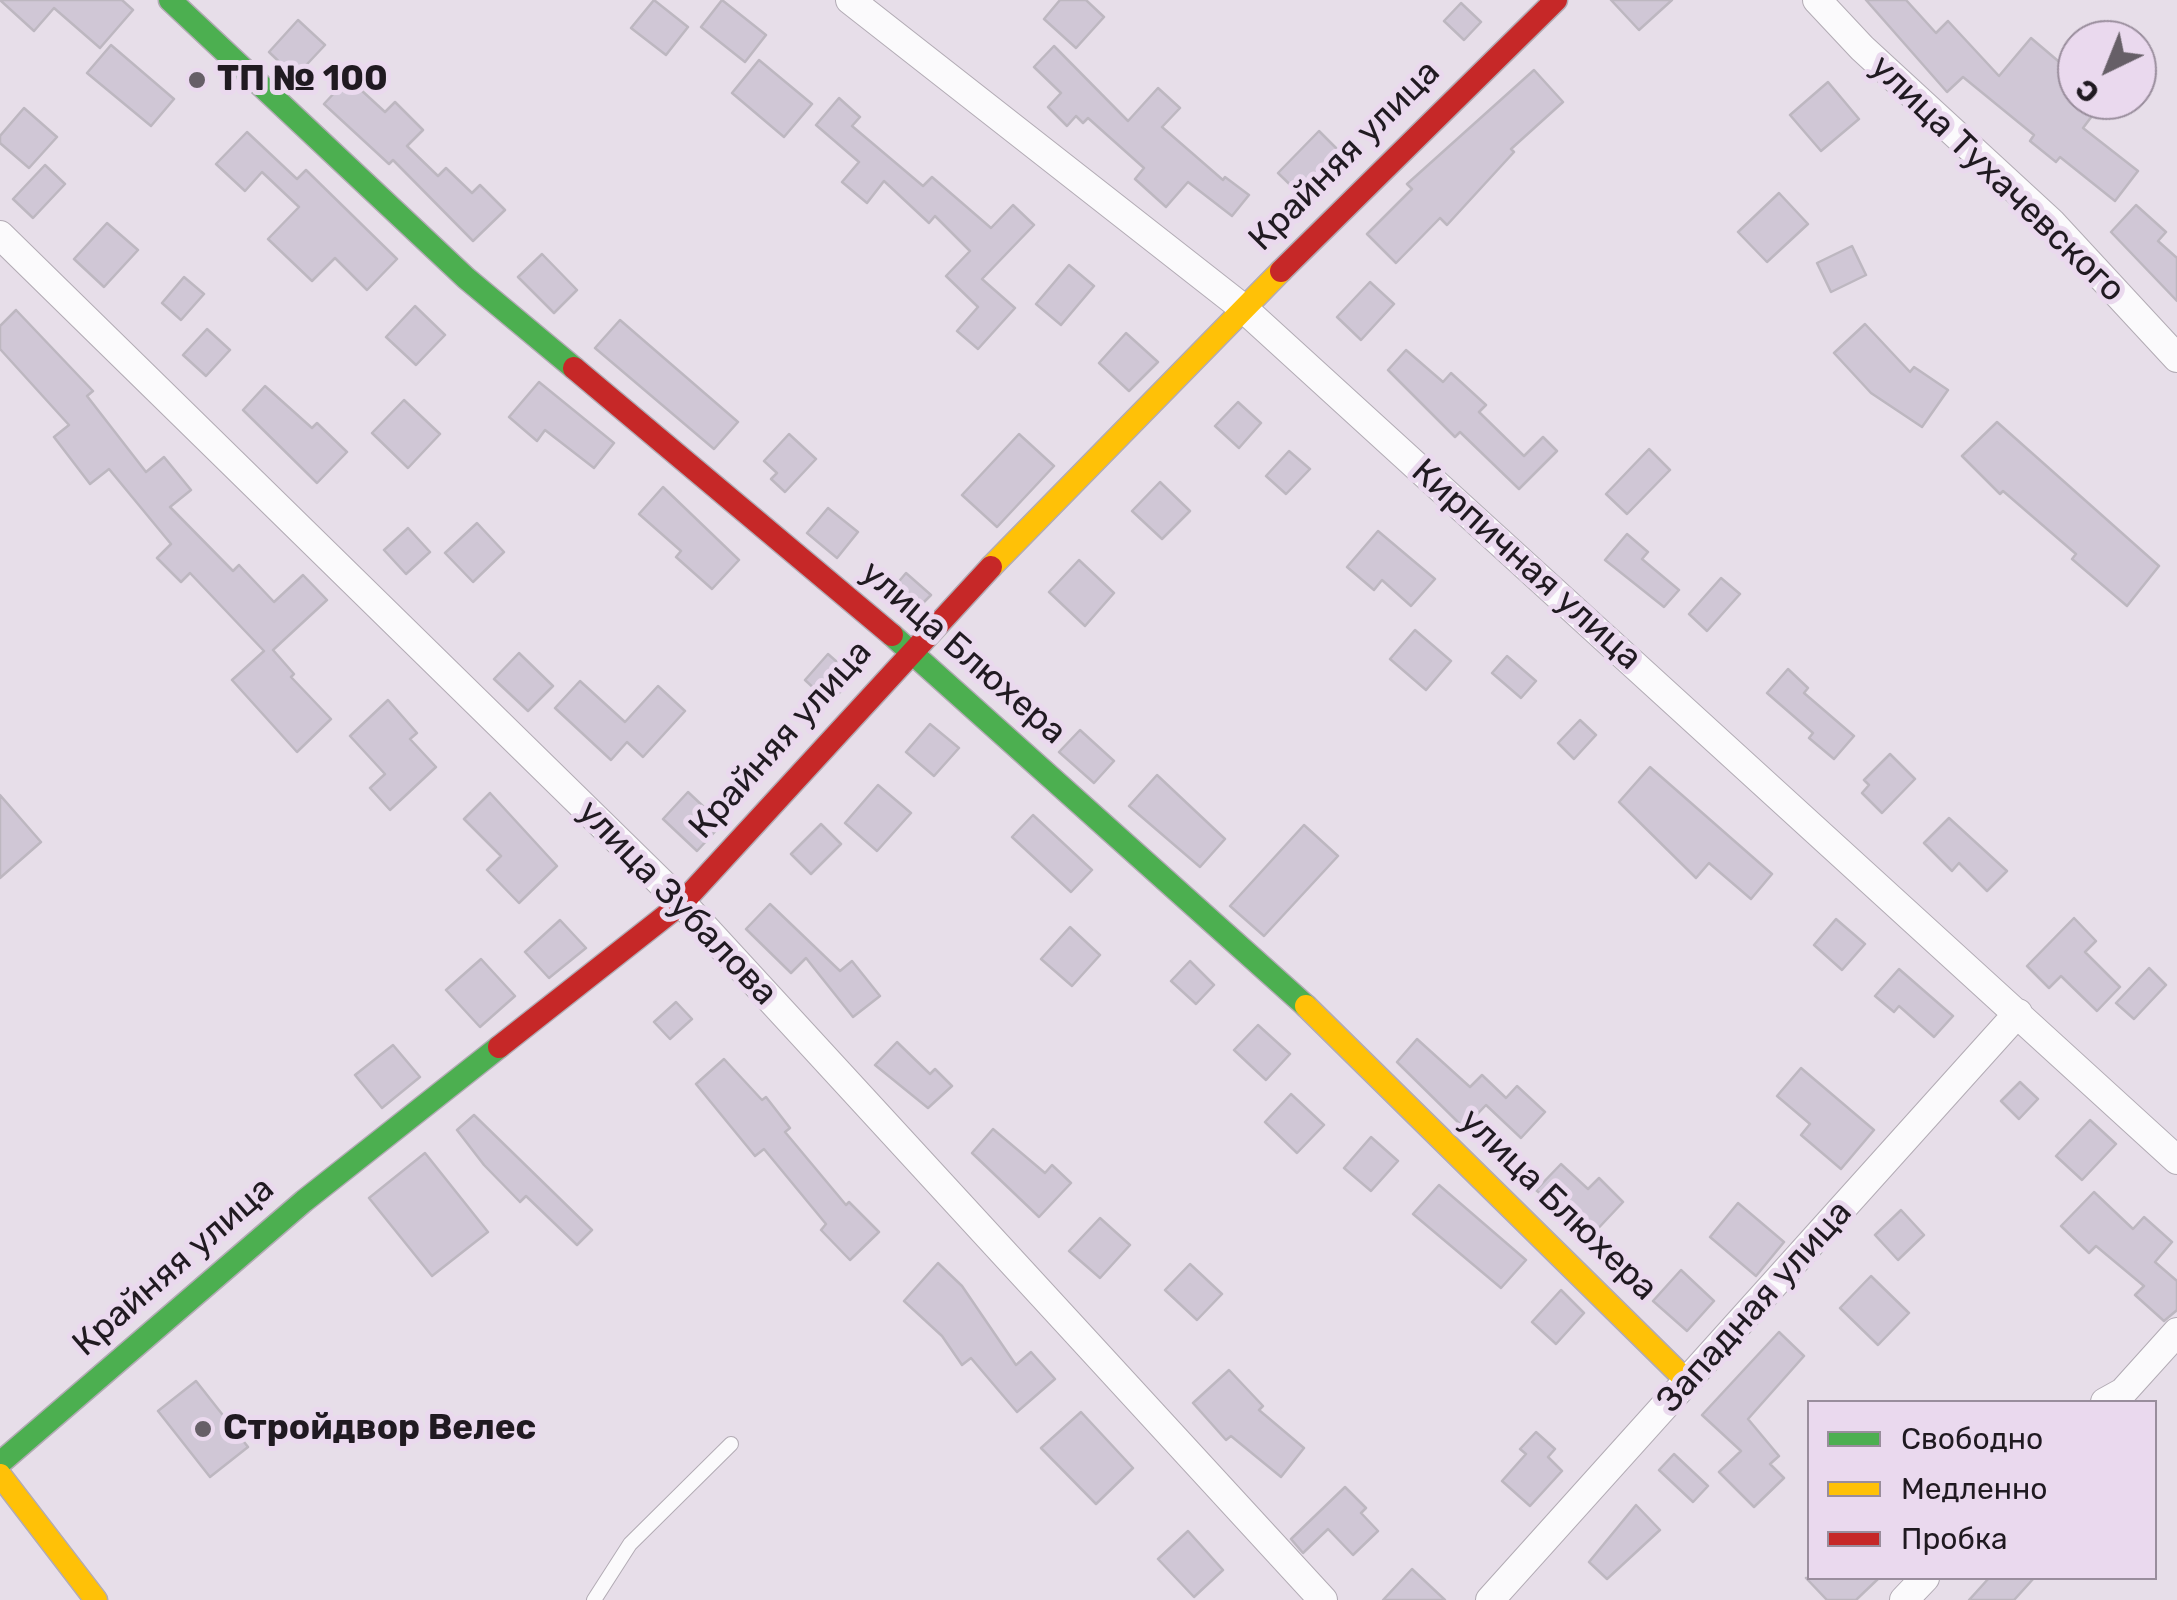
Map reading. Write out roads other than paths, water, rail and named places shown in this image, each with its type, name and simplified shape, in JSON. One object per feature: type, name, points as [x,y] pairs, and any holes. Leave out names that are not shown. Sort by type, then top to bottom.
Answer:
[{"type":"street","name":"улица Блюхера","points":[[170,0],[466,278],[910,650],[1304,1005],[1688,1382]]},
{"type":"street","name":"Кирпичная улица","points":[[850,0],[1243,308],[2177,1160]]},
{"type":"street","name":"Крайняя улица","points":[[0,1463],[304,1201],[682,903],[910,650],[1243,308],[1556,0]]},
{"type":"street","name":"улица Тухачевского","points":[[1817,0],[1862,48],[2051,222],[2177,358]]},
{"type":"street","name":"улица Зубалова","points":[[0,235],[682,903],[1323,1600]]},
{"type":"street","name":"Западная улица","points":[[1490,1600],[2018,1013]]},
{"type":"street","points":[[2109,1400],[2123,1392],[2177,1332]]},
{"type":"street","points":[[0,1475],[96,1600]]},
{"type":"street","points":[[1904,1600],[1923,1580]]},
{"type":"lane","points":[[594,1600],[630,1544],[731,1444]]},
{"type":"place","name":"ТП № 100","points":[[197,80]]},
{"type":"place","name":"Стройдвор Велес","points":[[203,1429]]}]
